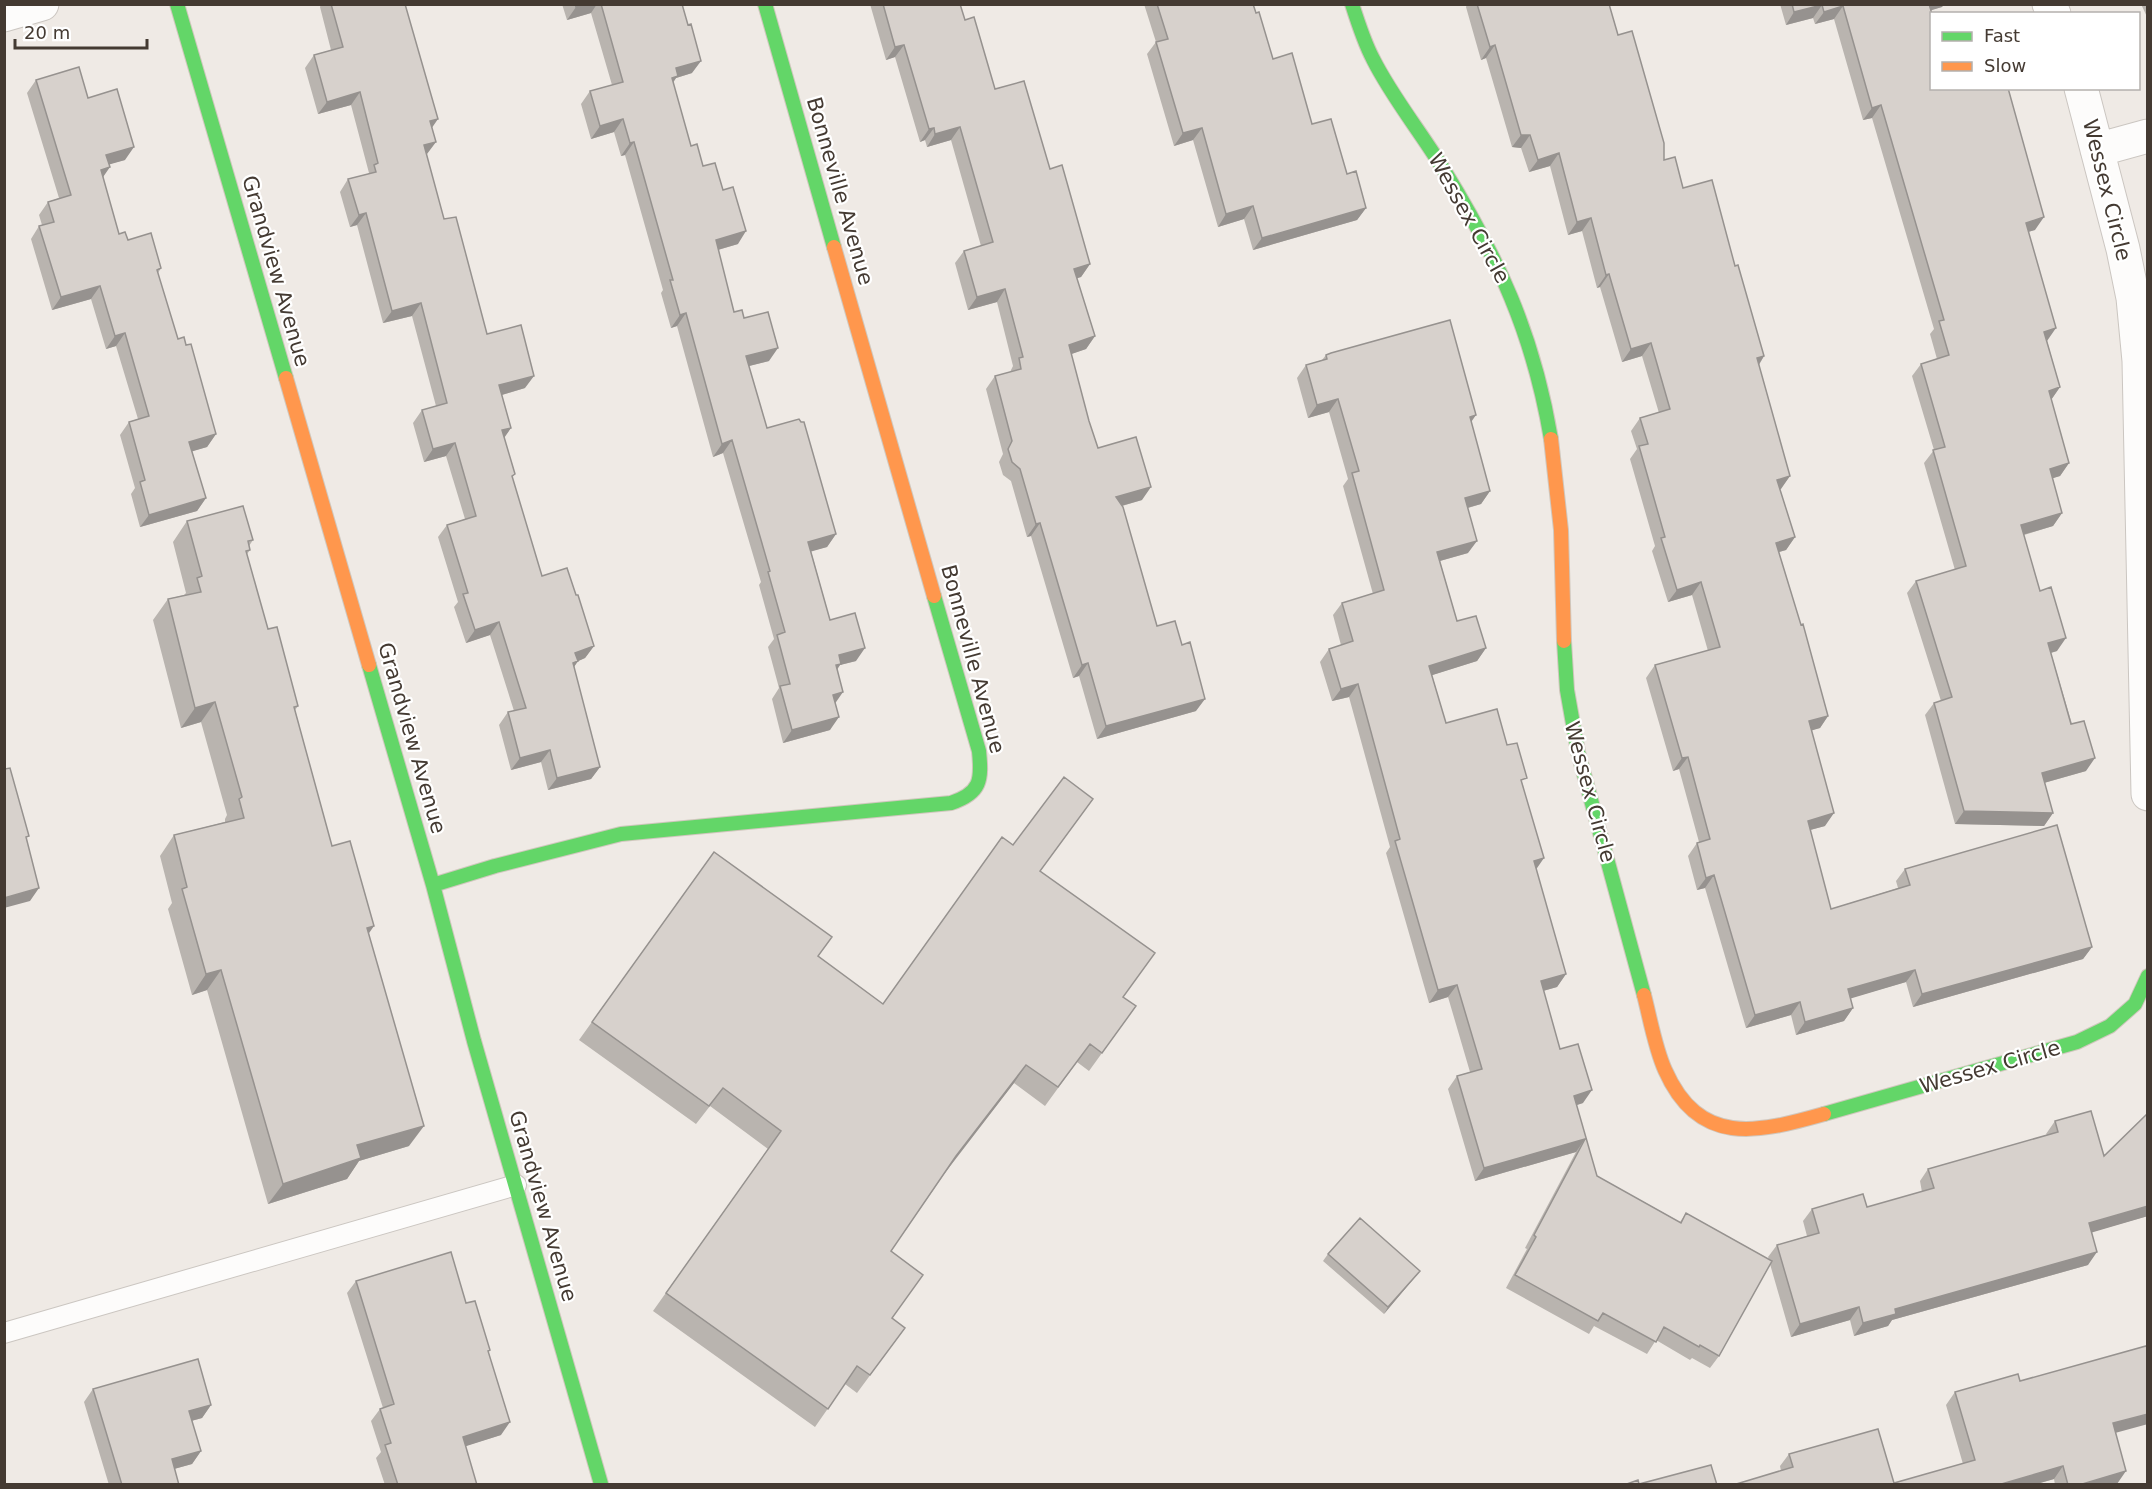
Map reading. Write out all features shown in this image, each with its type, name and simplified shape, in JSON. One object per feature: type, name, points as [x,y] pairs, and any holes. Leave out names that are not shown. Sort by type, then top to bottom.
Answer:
[{"type":"street","points":[[4,15],[42,4]]},
{"type":"street","name":"Grandview Avenue","points":[[177,4],[433,885],[601,1485]]},
{"type":"street","name":"Bonneville Avenue","points":[[433,885],[495,866],[621,834],[951,803],[966,799],[977,788],[981,776],[979,751],[765,4]]},
{"type":"street","name":"Wessex Circle","points":[[1352,4],[1361,33],[1380,74],[1408,112],[1468,207],[1498,263],[1525,328],[1544,401],[1556,474],[1563,560],[1564,648],[1568,707],[1578,753],[1665,1069],[1683,1104],[1709,1122],[1746,1130],[1777,1127],[2077,1042],[2110,1026],[2134,1004],[2148,976]]},
{"type":"street","name":"Wessex Circle","points":[[2082,90],[2123,249],[2133,298],[2139,361],[2148,794]]},
{"type":"street","points":[[2097,150],[2148,136]]},
{"type":"lane","points":[[4,1333],[516,1185]]},
{"type":"building","points":[[331,4],[405,4],[438,119],[430,121],[436,142],[424,145],[444,219],[456,217],[487,334],[521,325],[534,376],[499,385],[511,428],[502,430],[515,474],[512,476],[542,576],[567,568],[594,646],[575,653],[578,661],[573,663],[600,767],[557,778],[550,750],[520,758],[508,712],[526,708],[499,622],[475,630],[463,594],[468,593],[447,525],[476,516],[455,443],[433,449],[422,410],[447,403],[421,303],[392,311],[366,213],[359,215],[348,179],[376,172],[374,165],[378,163],[360,92],[327,102],[314,55],[343,47]]},
{"type":"building","points":[[601,4],[682,4],[688,25],[691,24],[701,61],[676,68],[678,76],[672,78],[691,146],[697,144],[703,166],[715,163],[723,190],[733,187],[746,231],[716,240],[734,312],[742,310],[744,318],[768,312],[778,348],[746,356],[767,428],[799,419],[804,422],[836,534],[808,542],[830,620],[855,613],[865,648],[839,655],[841,664],[836,665],[843,692],[833,695],[839,717],[792,730],[780,686],[790,684],[777,635],[785,632],[732,440],[722,444],[686,313],[680,315],[670,280],[673,280],[634,142],[630,143],[623,119],[600,126],[590,91],[623,82]]},
{"type":"building","points":[[883,4],[960,4],[965,20],[974,17],[995,89],[1024,81],[1050,169],[1062,165],[1090,264],[1074,269],[1095,336],[1069,345],[1089,421],[1098,448],[1136,437],[1151,487],[1116,497],[1123,507],[1157,626],[1175,621],[1182,645],[1190,642],[1205,699],[1106,726],[1088,663],[1082,665],[1040,523],[1036,524],[1020,469],[1012,462],[1008,449],[1012,441],[995,376],[1021,369],[1019,358],[1023,357],[1005,289],[977,297],[964,251],[993,242],[960,127],[935,134],[934,128],[929,129],[904,45],[895,47]]},
{"type":"building","points":[[1157,4],[1253,4],[1256,13],[1259,12],[1273,59],[1292,53],[1312,124],[1331,119],[1347,174],[1356,171],[1366,208],[1262,238],[1253,206],[1226,214],[1202,128],[1183,133],[1156,42],[1168,39]]},
{"type":"building","points":[[1477,4],[1609,4],[1618,35],[1632,31],[1664,143],[1664,160],[1675,157],[1683,188],[1712,180],[1735,266],[1738,265],[1764,356],[1757,358],[1790,476],[1777,480],[1795,537],[1776,543],[1801,625],[1803,624],[1828,716],[1809,721],[1834,813],[1808,821],[1831,909],[1910,885],[1905,869],[2057,825],[2092,947],[1922,994],[1915,970],[1848,989],[1853,1008],[1805,1022],[1800,1002],[1755,1015],[1714,875],[1706,878],[1697,843],[1710,839],[1688,757],[1682,758],[1655,665],[1720,647],[1701,582],[1677,590],[1661,538],[1665,537],[1639,446],[1648,444],[1640,418],[1670,409],[1651,343],[1631,349],[1609,274],[1606,275],[1591,218],[1577,222],[1559,153],[1538,160],[1530,135],[1521,135],[1495,45],[1490,47]]},
{"type":"building","points":[[1792,4],[1929,4],[1931,12],[1930,90],[2009,90],[2044,217],[2026,223],[2056,328],[2044,332],[2060,387],[2049,391],[2069,463],[2050,469],[2062,513],[2021,525],[2040,591],[2051,587],[2066,638],[2048,643],[2071,724],[2084,721],[2095,758],[2042,773],[2053,813],[1964,811],[1934,703],[1952,697],[1916,581],[1966,566],[1933,450],[1945,447],[1921,364],[1949,355],[1939,321],[1944,320],[1881,105],[1872,108],[1843,6],[1824,12],[1822,5],[1794,12]]},
{"type":"building","points":[[79,67],[88,98],[117,89],[134,147],[106,155],[110,167],[101,170],[119,234],[125,232],[128,240],[151,233],[161,268],[157,270],[178,339],[184,337],[186,345],[191,344],[216,434],[189,442],[206,498],[149,515],[140,482],[145,480],[129,422],[149,416],[125,333],[115,336],[100,286],[61,297],[39,226],[54,222],[48,202],[71,195],[36,80]]},
{"type":"building","points":[[1450,320],[1476,415],[1470,417],[1490,491],[1465,498],[1477,541],[1437,552],[1457,621],[1476,616],[1486,648],[1429,666],[1446,723],[1497,709],[1507,745],[1517,743],[1527,778],[1521,780],[1544,858],[1534,861],[1566,974],[1541,981],[1560,1049],[1578,1044],[1592,1090],[1574,1096],[1597,1176],[1681,1223],[1686,1213],[1772,1261],[1719,1356],[1664,1327],[1656,1342],[1603,1313],[1598,1321],[1515,1275],[1585,1139],[1484,1168],[1457,1076],[1482,1069],[1457,985],[1438,990],[1395,841],[1400,839],[1358,684],[1341,689],[1329,649],[1353,641],[1342,603],[1384,590],[1352,473],[1359,471],[1338,399],[1317,405],[1306,365],[1327,359],[1326,355],[1331,353]]},
{"type":"building","points":[[243,506],[253,540],[248,541],[250,550],[246,551],[268,629],[277,627],[298,706],[294,707],[332,846],[350,841],[374,926],[367,928],[424,1126],[357,1145],[361,1158],[283,1184],[221,970],[206,974],[182,889],[187,887],[174,835],[244,818],[239,799],[242,797],[215,702],[195,708],[168,599],[201,592],[197,578],[202,576],[187,521]]},
{"type":"building","points":[[4,767],[5,769],[10,768],[29,836],[26,837],[39,888],[4,898]]},
{"type":"building","points":[[1064,777],[1093,799],[1040,871],[1155,953],[1123,997],[1136,1006],[1102,1053],[1090,1044],[1058,1087],[1026,1065],[956,1156],[891,1251],[923,1275],[892,1318],[905,1328],[870,1375],[857,1366],[828,1409],[666,1293],[781,1131],[723,1088],[709,1106],[592,1022],[714,852],[832,937],[818,956],[883,1004],[1002,837],[1013,845]]},
{"type":"building","points":[[2091,1111],[2104,1156],[2148,1113],[2148,1206],[2089,1223],[2097,1252],[1895,1309],[1896,1314],[1863,1323],[1859,1307],[1800,1324],[1777,1245],[1819,1233],[1812,1209],[1863,1194],[1867,1207],[1934,1188],[1928,1169],[2058,1132],[2055,1121]]},
{"type":"building","points":[[1360,1218],[1420,1271],[1388,1307],[1328,1254]]},
{"type":"building","points":[[451,1252],[466,1303],[475,1301],[510,1422],[463,1437],[477,1485],[398,1485],[385,1445],[391,1443],[380,1409],[394,1404],[356,1281]]},
{"type":"building","points":[[2146,1346],[2148,1350],[2148,1414],[2113,1423],[2126,1471],[2079,1485],[2068,1485],[2063,1466],[1998,1485],[1733,1485],[1793,1467],[1789,1454],[1878,1429],[1894,1483],[1975,1460],[1955,1392],[2018,1374],[2020,1381]]},
{"type":"building","points":[[198,1359],[211,1405],[189,1411],[201,1451],[172,1459],[179,1485],[122,1485],[93,1389]]},
{"type":"building","points":[[1711,1465],[1717,1485],[1624,1485],[1638,1480],[1639,1484]]},
{"type":"traffic: fast","points":[[177,4],[286,378]]},
{"type":"traffic: fast","points":[[765,4],[834,247]]},
{"type":"traffic: fast","points":[[1352,4],[1367,46],[1381,73],[1462,200],[1511,297],[1534,364],[1551,439]]},
{"type":"traffic: fast","points":[[433,885],[495,866],[621,834],[951,803],[968,795],[974,790],[979,778],[979,751],[934,596]]},
{"type":"traffic: fast","points":[[1564,641],[1567,690],[1578,752],[1644,995]]},
{"type":"traffic: fast","points":[[369,665],[601,1484]]},
{"type":"traffic: fast","points":[[1824,1114],[2077,1042],[2110,1026],[2135,1004],[2148,976]]},
{"type":"traffic: slow","points":[[834,247],[934,596]]},
{"type":"traffic: slow","points":[[286,378],[369,665]]},
{"type":"traffic: slow","points":[[1551,439],[1561,530],[1564,641]]},
{"type":"traffic: slow","points":[[1644,995],[1661,1061],[1679,1095],[1695,1112],[1713,1123],[1732,1128],[1753,1129],[1776,1126],[1824,1114]]}]
